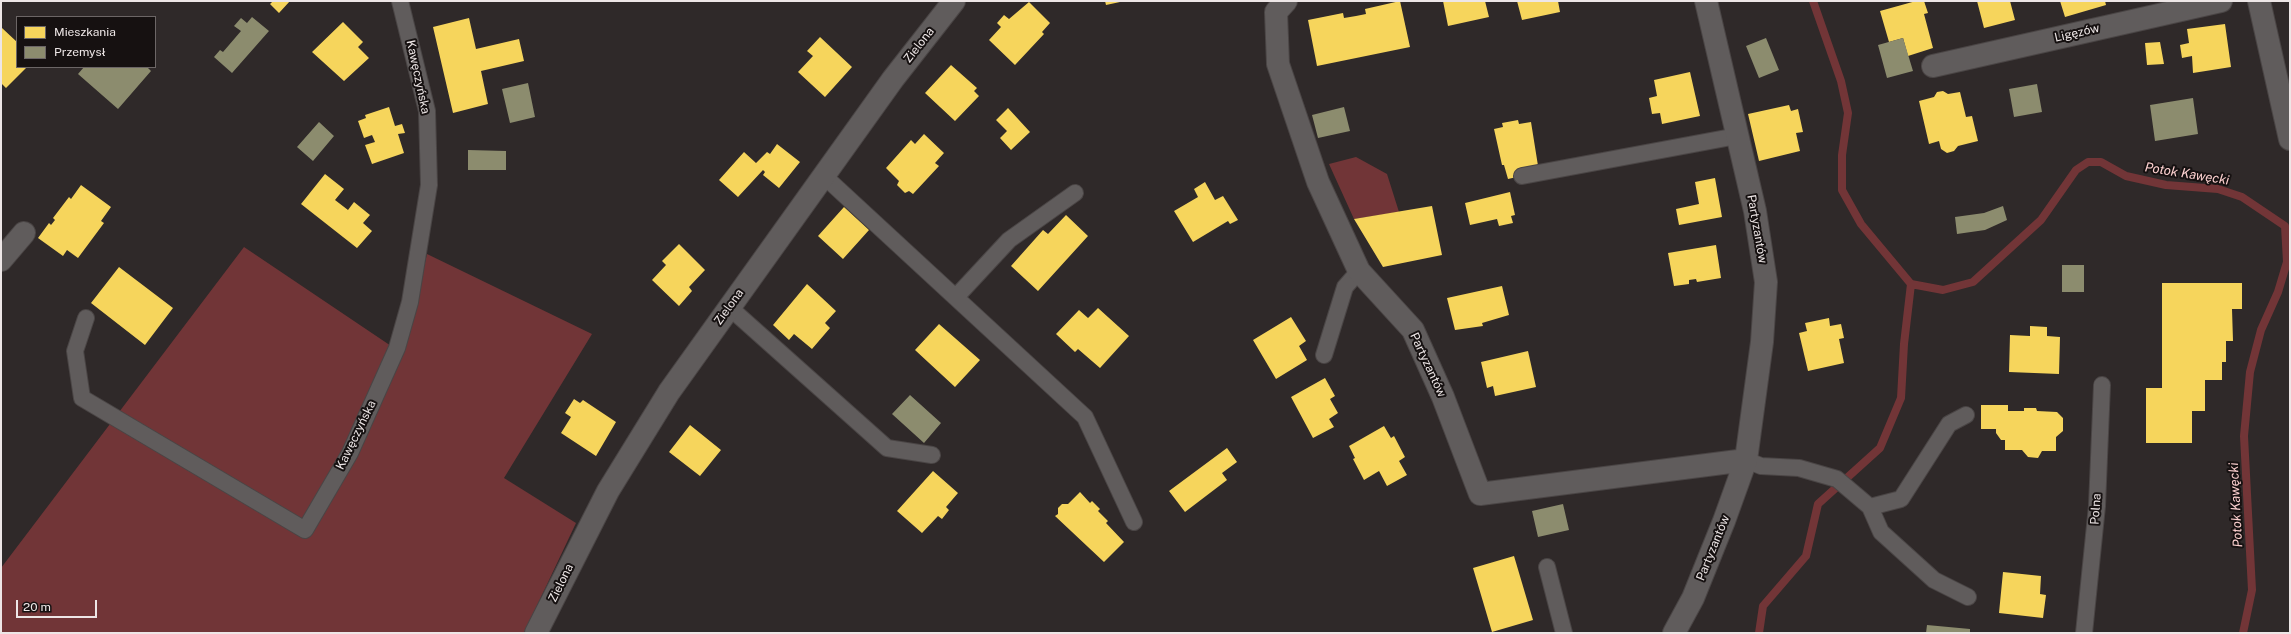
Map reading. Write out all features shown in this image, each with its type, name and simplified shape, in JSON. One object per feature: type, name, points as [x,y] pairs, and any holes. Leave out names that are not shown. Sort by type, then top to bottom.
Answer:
[{"type":"street","name":"Zielona","points":[[536,633],[578,548],[628,456],[669,392],[893,79],[954,1]]},
{"type":"street","name":"Partyzantów","points":[[1286,1],[1276,12],[1278,64],[1296,99],[1318,182],[1359,271],[1412,330],[1443,397],[1480,494],[1746,460]]},
{"type":"street","name":"Partyzantów","points":[[1674,633],[1693,598],[1724,521],[1746,460],[1762,342],[1766,282],[1755,211],[1706,1]]},
{"type":"street","name":"Ligęzów","points":[[1934,66],[2221,1]]},
{"type":"street","points":[[2259,1],[2290,139]]},
{"type":"street","points":[[1,260],[24,233]]},
{"type":"lane","name":"Kawęczyńska","points":[[86,318],[75,351],[82,398],[305,530],[350,453],[397,348],[410,302],[429,178],[426,111],[400,1]]},
{"type":"lane","points":[[1522,176],[1737,136]]},
{"type":"lane","points":[[824,176],[1085,417],[1134,522]]},
{"type":"lane","points":[[956,297],[1009,240],[1075,193]]},
{"type":"lane","points":[[1324,355],[1345,287],[1359,271]]},
{"type":"lane","points":[[729,307],[887,448],[932,455]]},
{"type":"lane","name":"Polna","points":[[2084,633],[2097,506],[2102,385]]},
{"type":"lane","points":[[1870,507],[1901,499],[1949,424],[1966,415]]},
{"type":"lane","points":[[1746,460],[1762,466],[1799,468],[1837,479],[1870,507],[1881,532],[1934,580],[1968,597]]},
{"type":"lane","points":[[1547,567],[1564,633]]},
{"type":"shaded area","points":[[1356,157],[1387,174],[1399,212],[1354,219],[1329,164]]},
{"type":"shaded area","points":[[244,247],[403,354],[427,254],[592,334],[504,478],[576,523],[524,633],[1,633],[1,568]]},
{"type":"building: Mieszkania","points":[[273,1],[290,1],[279,13],[270,4]]},
{"type":"building: Mieszkania","points":[[1105,1],[1120,1],[1120,2],[1106,5]]},
{"type":"building: Mieszkania","points":[[1400,1],[1410,47],[1317,66],[1308,20],[1343,13],[1344,18],[1366,14],[1365,9]]},
{"type":"building: Mieszkania","points":[[1443,1],[1485,1],[1489,17],[1448,26]]},
{"type":"building: Mieszkania","points":[[1517,1],[1558,1],[1560,12],[1522,20]]},
{"type":"building: Mieszkania","points":[[1916,1],[1924,1],[1928,13],[1924,14],[1933,48],[1908,56],[1903,38],[1889,42],[1880,11]]},
{"type":"building: Mieszkania","points":[[1977,1],[2010,1],[2015,20],[1984,28]]},
{"type":"building: Mieszkania","points":[[2060,1],[2105,1],[2106,5],[2065,17]]},
{"type":"building: Mieszkania","points":[[1029,2],[1050,23],[1042,32],[1044,34],[1015,65],[989,40],[1001,27],[997,23],[1004,15],[1009,19]]},
{"type":"building: Mieszkania","points":[[469,18],[476,49],[519,39],[524,61],[481,71],[488,104],[453,113],[433,27]]},
{"type":"building: Mieszkania","points":[[343,22],[363,42],[358,47],[369,58],[344,81],[312,52]]},
{"type":"building: Mieszkania","points":[[2225,24],[2231,67],[2193,73],[2192,56],[2182,58],[2180,45],[2189,43],[2187,29]]},
{"type":"building: Mieszkania","points":[[2,28],[16,41],[16,68],[26,68],[6,88],[1,83]]},
{"type":"building: Mieszkania","points":[[820,37],[852,67],[825,97],[798,72],[813,56],[807,51]]},
{"type":"building: Mieszkania","points":[[2160,42],[2164,64],[2147,65],[2145,43]]},
{"type":"building: Mieszkania","points":[[951,65],[977,88],[974,91],[979,96],[955,121],[925,93]]},
{"type":"building: Mieszkania","points":[[1690,72],[1700,116],[1662,124],[1660,113],[1652,114],[1649,98],[1657,96],[1654,80]]},
{"type":"building: Mieszkania","points":[[1943,91],[1948,94],[1960,92],[1966,117],[1972,116],[1978,141],[1958,146],[1954,151],[1947,153],[1941,149],[1939,141],[1929,144],[1919,101],[1934,97],[1937,92]]},
{"type":"building: Mieszkania","points":[[1789,105],[1791,111],[1798,109],[1803,132],[1796,133],[1800,151],[1759,161],[1748,114]]},
{"type":"building: Mieszkania","points":[[389,107],[395,126],[402,124],[405,133],[398,134],[404,153],[372,164],[365,145],[375,142],[372,135],[364,138],[358,121],[366,118],[365,115]]},
{"type":"building: Mieszkania","points":[[1008,108],[1030,132],[1011,150],[1000,138],[1007,131],[996,120]]},
{"type":"building: Mieszkania","points":[[1518,120],[1519,124],[1531,122],[1539,172],[1508,179],[1504,165],[1502,165],[1494,129],[1503,127],[1502,123]]},
{"type":"building: Mieszkania","points":[[924,134],[944,153],[935,163],[939,166],[913,194],[909,191],[905,193],[897,185],[899,181],[886,168],[911,140],[915,144]]},
{"type":"building: Mieszkania","points":[[777,144],[800,162],[779,188],[763,175],[765,172],[763,170],[738,197],[719,180],[744,152],[756,163],[767,152],[770,154]]},
{"type":"building: Mieszkania","points":[[325,174],[344,189],[335,200],[348,210],[354,202],[370,215],[363,223],[372,231],[357,248],[301,204]]},
{"type":"building: Mieszkania","points":[[1715,178],[1722,217],[1679,225],[1676,209],[1699,204],[1695,182]]},
{"type":"building: Mieszkania","points":[[1205,182],[1215,200],[1223,196],[1238,220],[1230,224],[1228,221],[1193,242],[1174,211],[1198,197],[1194,189]]},
{"type":"building: Mieszkania","points":[[81,185],[111,207],[101,221],[104,223],[78,258],[67,250],[63,256],[38,238],[49,223],[51,225],[55,220],[53,218],[69,197],[71,199]]},
{"type":"building: Mieszkania","points":[[1510,192],[1515,215],[1511,216],[1513,223],[1499,226],[1497,219],[1470,225],[1465,203]]},
{"type":"building: Mieszkania","points":[[1432,206],[1442,255],[1383,267],[1354,219]]},
{"type":"building: Mieszkania","points":[[844,207],[869,230],[843,259],[818,236]]},
{"type":"building: Mieszkania","points":[[1066,215],[1088,236],[1038,291],[1011,266],[1043,230],[1048,234]]},
{"type":"building: Mieszkania","points":[[679,244],[705,270],[689,287],[692,291],[679,306],[652,280],[666,265],[662,261]]},
{"type":"building: Mieszkania","points":[[1716,245],[1721,278],[1697,282],[1696,279],[1689,280],[1689,284],[1674,286],[1668,253]]},
{"type":"building: Mieszkania","points":[[119,267],[173,308],[145,345],[91,303]]},
{"type":"building: Mieszkania","points":[[2162,283],[2242,283],[2242,309],[2232,309],[2233,341],[2226,341],[2226,362],[2222,362],[2222,380],[2205,380],[2205,411],[2192,411],[2192,443],[2146,443],[2146,388],[2162,388]]},
{"type":"building: Mieszkania","points":[[807,284],[836,311],[825,323],[830,328],[812,349],[794,334],[789,340],[773,325]]},
{"type":"building: Mieszkania","points":[[1502,286],[1509,315],[1482,323],[1483,326],[1455,330],[1447,298]]},
{"type":"building: Mieszkania","points":[[1098,308],[1129,336],[1100,368],[1078,349],[1075,352],[1056,334],[1079,310],[1088,318]]},
{"type":"building: Mieszkania","points":[[1291,317],[1306,341],[1299,346],[1307,360],[1276,379],[1253,340]]},
{"type":"building: Mieszkania","points":[[1829,318],[1830,326],[1841,324],[1844,338],[1839,339],[1844,363],[1808,371],[1799,333],[1807,331],[1805,323]]},
{"type":"building: Mieszkania","points":[[939,324],[980,360],[955,387],[915,350]]},
{"type":"building: Mieszkania","points":[[2030,326],[2047,327],[2047,336],[2060,337],[2059,374],[2009,372],[2010,335],[2030,336]]},
{"type":"building: Mieszkania","points":[[1528,351],[1536,387],[1495,396],[1493,386],[1487,388],[1481,362]]},
{"type":"building: Mieszkania","points":[[1325,378],[1335,396],[1330,399],[1338,413],[1329,419],[1334,427],[1313,438],[1291,397]]},
{"type":"building: Mieszkania","points":[[574,399],[580,403],[583,400],[616,422],[596,456],[561,433],[571,417],[565,413]]},
{"type":"building: Mieszkania","points":[[1981,405],[2008,405],[2008,411],[2024,411],[2024,408],[2036,408],[2037,411],[2057,412],[2063,418],[2063,431],[2056,437],[2056,451],[2042,451],[2038,458],[2028,457],[2022,450],[2005,450],[2005,440],[2001,440],[1996,433],[1996,429],[1981,429]]},
{"type":"building: Mieszkania","points":[[690,425],[721,450],[700,476],[669,452]]},
{"type":"building: Mieszkania","points":[[1384,426],[1391,438],[1394,436],[1405,457],[1399,461],[1407,475],[1387,486],[1379,471],[1364,480],[1353,459],[1355,458],[1349,446]]},
{"type":"building: Mieszkania","points":[[1227,448],[1237,462],[1222,473],[1227,480],[1185,512],[1169,491]]},
{"type":"building: Mieszkania","points":[[933,471],[958,493],[946,507],[949,510],[942,519],[938,516],[922,533],[897,511]]},
{"type":"building: Mieszkania","points":[[1080,492],[1090,503],[1092,501],[1100,509],[1098,511],[1108,521],[1106,523],[1124,542],[1104,562],[1055,516],[1058,514],[1058,508],[1062,504],[1068,504]]},
{"type":"building: Mieszkania","points":[[1514,556],[1533,620],[1492,632],[1473,568]]},
{"type":"building: Mieszkania","points":[[2003,572],[2041,576],[2040,594],[2046,595],[2043,618],[1999,613]]},
{"type":"building: Przemysł","points":[[252,17],[269,31],[232,73],[214,57],[220,50],[223,52],[241,31],[234,26],[241,18],[247,23]]},
{"type":"building: Przemysł","points":[[1766,38],[1779,70],[1759,78],[1746,46]]},
{"type":"building: Przemysł","points":[[1903,38],[1913,71],[1887,78],[1878,45]]},
{"type":"building: Przemysł","points":[[83,68],[148,68],[151,71],[118,109],[78,74]]},
{"type":"building: Przemysł","points":[[528,83],[535,117],[510,123],[502,89]]},
{"type":"building: Przemysł","points":[[2037,84],[2042,112],[2014,117],[2009,89]]},
{"type":"building: Przemysł","points":[[2193,98],[2198,134],[2155,141],[2150,105]]},
{"type":"building: Przemysł","points":[[1344,107],[1350,131],[1318,138],[1312,115]]},
{"type":"building: Przemysł","points":[[319,122],[334,136],[313,161],[297,147]]},
{"type":"building: Przemysł","points":[[468,150],[506,151],[506,170],[468,170]]},
{"type":"building: Przemysł","points":[[2003,206],[2007,220],[1985,230],[1957,234],[1955,217],[1984,213]]},
{"type":"building: Przemysł","points":[[2062,265],[2084,265],[2084,292],[2062,292]]},
{"type":"building: Przemysł","points":[[910,395],[941,423],[924,443],[892,414]]},
{"type":"building: Przemysł","points":[[1563,504],[1569,530],[1538,537],[1532,511]]},
{"type":"building: Przemysł","points":[[1927,625],[1970,629],[1970,633],[1926,633]]},
{"type":"waterway","name":"Potok Kawęcki","points":[[1813,1],[1841,81],[1848,113],[1842,155],[1842,190],[1861,224],[1911,284],[1943,290],[1973,282],[2041,220],[2076,170],[2088,162],[2101,162],[2126,176],[2166,185],[2218,189],[2242,197],[2285,226],[2287,262],[2278,292],[2261,330],[2250,372],[2244,436],[2252,590],[2243,633]]},
{"type":"waterway","points":[[1759,633],[1763,606],[1806,556],[1818,504],[1880,448],[1901,398],[1904,344],[1911,284]]}]
